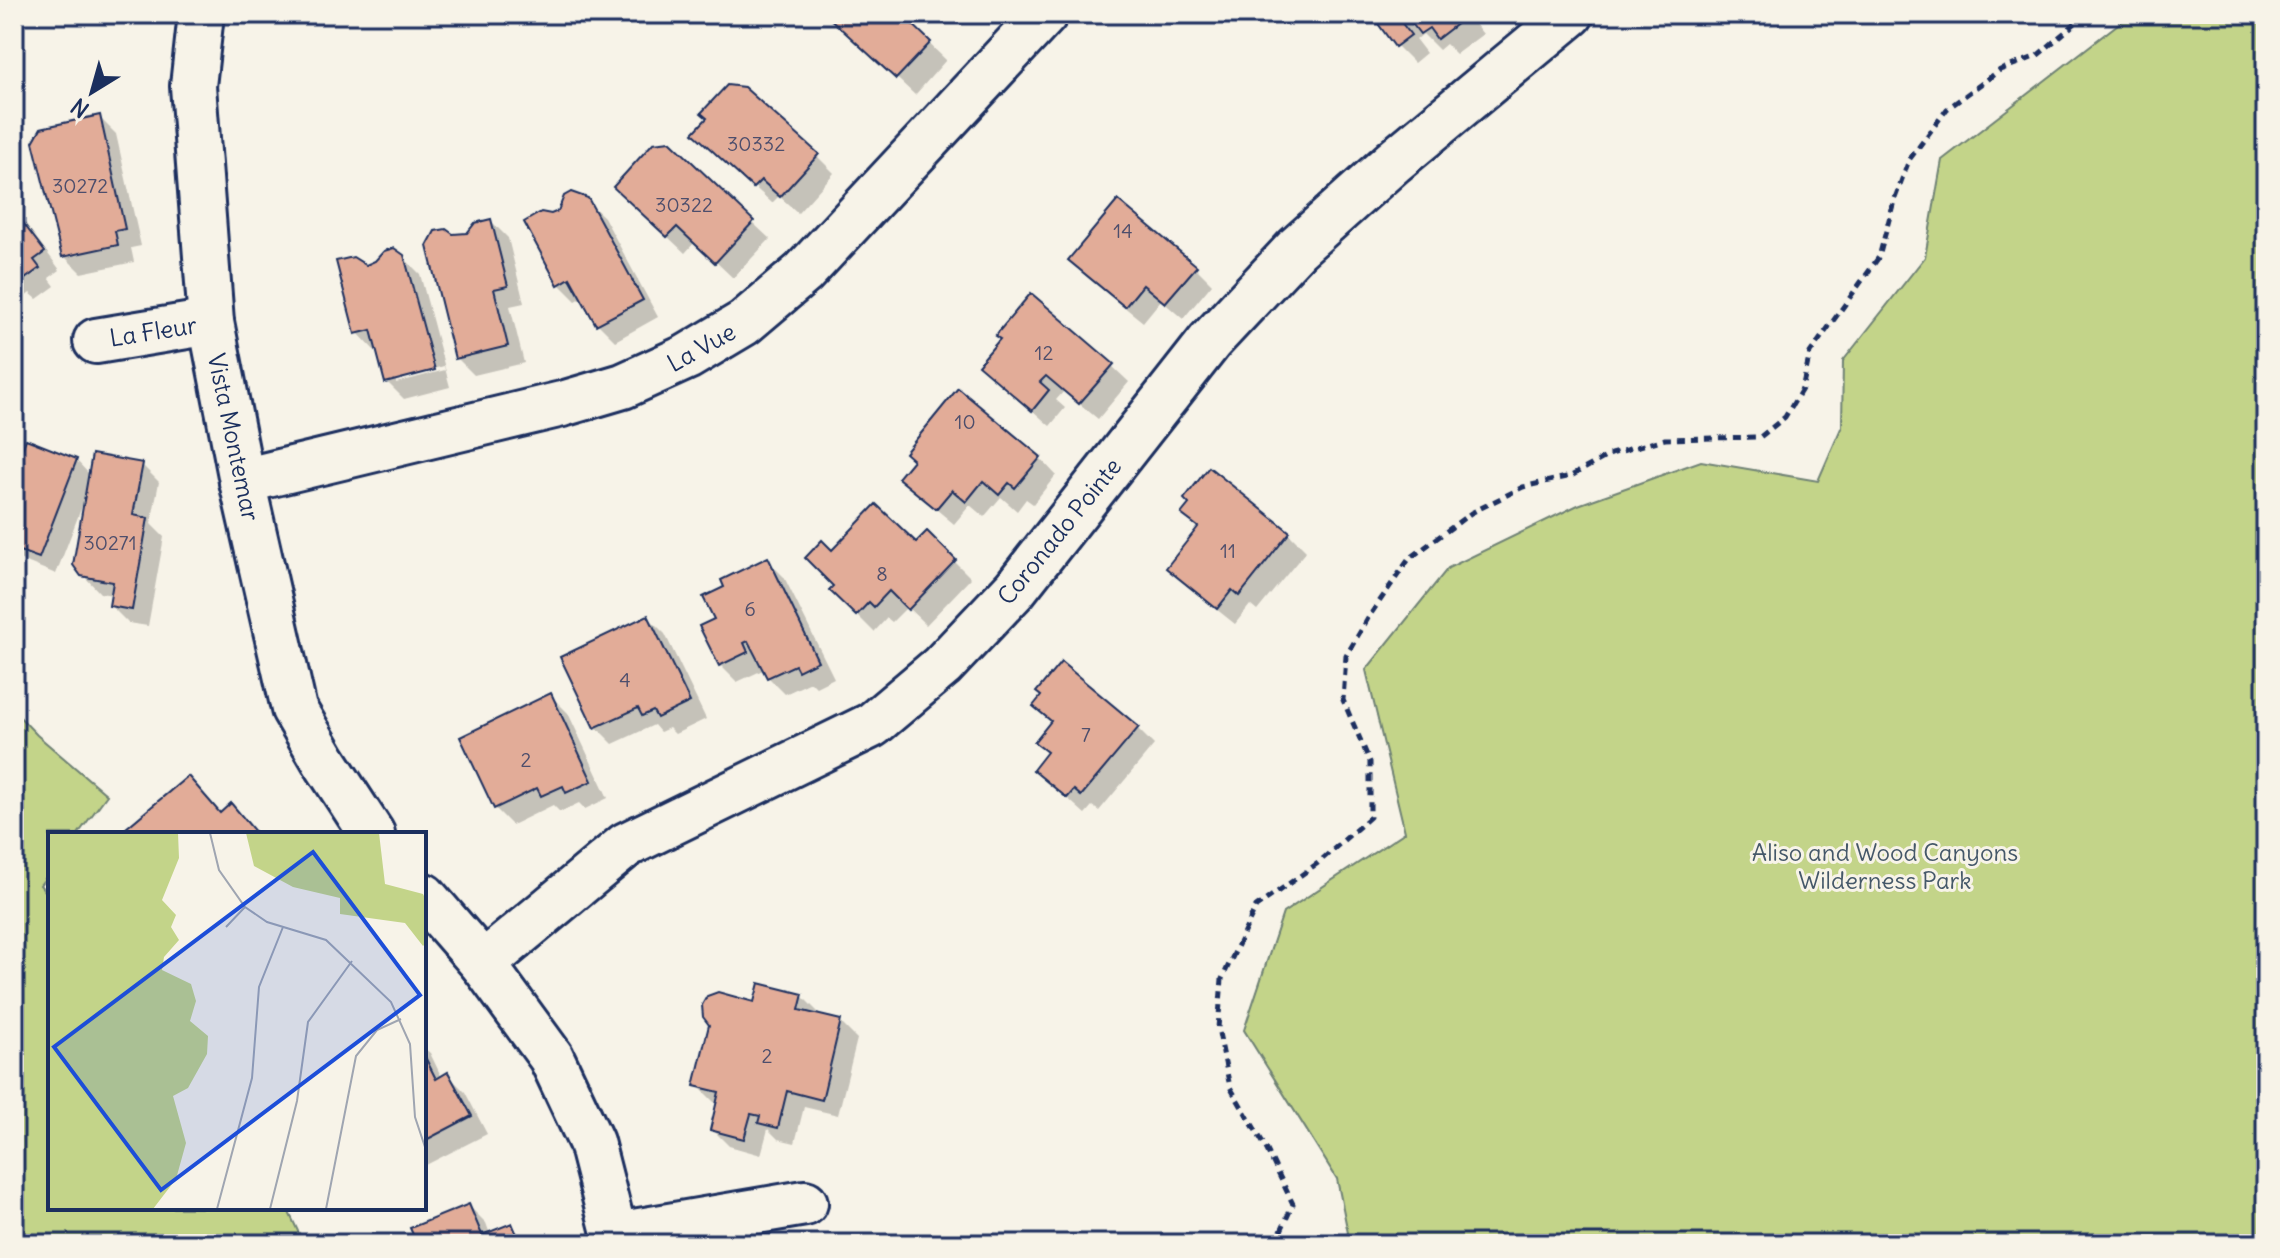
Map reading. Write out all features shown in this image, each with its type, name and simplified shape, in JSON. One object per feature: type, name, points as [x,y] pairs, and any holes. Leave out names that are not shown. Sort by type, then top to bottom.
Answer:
[{"type":"street","name":"Vista Montemar","points":[[201,14],[193,86],[211,322],[242,481],[294,709],[371,832]]},
{"type":"street","name":"La Vue","points":[[242,481],[562,404],[623,386],[687,357],[744,323],[803,273],[1045,14]]},
{"type":"street","name":"Coronado Pointe","points":[[483,964],[626,845],[872,725],[942,666],[1015,589],[1210,341],[1297,248],[1393,162],[1571,14]]},
{"type":"street","name":"La Fleur","points":[[96,341],[211,322]]},
{"type":"street","points":[[426,898],[483,964],[551,1057],[591,1142],[616,1239],[805,1203]]},
{"type":"path","points":[[1275,1244],[1293,1204],[1265,1146],[1230,1087],[1218,1028],[1222,979],[1256,907],[1318,863],[1370,817],[1370,762],[1343,700],[1346,656],[1370,615],[1409,559],[1471,513],[1523,487],[1571,476],[1611,454],[1665,439],[1760,437],[1785,417],[1802,389],[1810,353],[1879,257],[1909,160],[1947,109],[2000,70],[2037,56],[2086,14]]},
{"type":"green space","name":"Aliso and Wood Canyons Wilderness Park","points":[[2131,14],[2266,14],[2266,1244],[1337,1244],[1348,1233],[1337,1179],[1244,1030],[1283,913],[1405,832],[1366,670],[1448,568],[1578,505],[1701,461],[1818,481],[1842,426],[1843,361],[1925,257],[1942,160]]},
{"type":"green space","points":[[14,711],[107,795],[79,832],[48,832],[48,875],[40,885],[48,895],[48,1210],[288,1210],[304,1244],[14,1244]]},
{"type":"building","points":[[825,14],[896,14],[901,18],[903,15],[931,42],[896,79]]},
{"type":"building","points":[[1371,14],[1467,16],[1437,39],[1429,28],[1420,34],[1407,17],[1401,22],[1411,35],[1395,47]]},
{"type":"building","points":[[727,85],[744,87],[819,154],[780,197],[761,180],[753,188],[693,133],[707,118],[701,113]]},
{"type":"building","points":[[100,115],[125,229],[115,231],[118,245],[62,257],[33,142],[41,128]]},
{"type":"building","points":[[670,141],[754,221],[715,263],[677,227],[667,237],[613,187],[653,143]]},
{"type":"building","points":[[571,192],[588,198],[643,300],[596,325],[570,278],[558,285],[524,222],[541,212],[551,214],[558,211],[564,196]]},
{"type":"building","points":[[1118,200],[1197,266],[1165,303],[1143,285],[1125,307],[1068,260]]},
{"type":"building","points":[[14,211],[45,252],[34,260],[40,268],[18,284],[14,278]]},
{"type":"building","points":[[491,219],[508,286],[494,289],[508,346],[455,359],[427,246],[435,231],[446,229],[453,234],[467,233],[475,223]]},
{"type":"building","points":[[394,248],[404,255],[435,370],[385,383],[371,330],[355,334],[336,261],[353,257],[366,265],[384,251]]},
{"type":"building","points":[[1031,293],[1114,364],[1079,404],[1046,376],[1040,382],[1049,390],[1032,411],[978,365],[1000,339],[995,336]]},
{"type":"building","points":[[958,388],[1041,457],[1015,488],[1009,483],[999,495],[983,481],[966,502],[952,490],[936,509],[898,478],[913,460],[905,453]]},
{"type":"building","points":[[26,439],[77,459],[39,558],[14,549],[14,481],[18,474],[14,471]]},
{"type":"building","points":[[92,454],[143,463],[133,515],[148,518],[132,610],[109,606],[113,582],[81,576],[73,565]]},
{"type":"building","points":[[1209,467],[1290,532],[1239,596],[1232,590],[1217,609],[1166,568],[1198,527],[1181,514],[1189,504],[1184,499]]},
{"type":"building","points":[[876,504],[916,542],[927,531],[956,560],[908,610],[889,591],[874,607],[869,602],[856,616],[829,590],[833,586],[805,558],[822,540],[832,550]]},
{"type":"building","points":[[768,557],[818,661],[798,671],[795,665],[767,678],[748,641],[744,643],[748,652],[719,666],[699,626],[714,619],[703,597],[724,587],[721,580]]},
{"type":"building","points":[[648,615],[690,702],[657,718],[653,711],[642,716],[638,708],[594,728],[560,657]]},
{"type":"building","points":[[1061,662],[1139,727],[1081,796],[1074,790],[1067,798],[1033,770],[1047,752],[1034,742],[1051,721],[1033,706],[1041,696],[1036,692]]},
{"type":"building","points":[[551,693],[592,781],[566,793],[563,786],[541,796],[537,788],[494,809],[460,737]]},
{"type":"building","points":[[188,776],[220,813],[231,803],[255,832],[127,832],[125,829]]},
{"type":"building","points":[[759,983],[803,994],[799,1010],[841,1020],[822,1100],[787,1091],[778,1128],[758,1123],[760,1116],[751,1114],[744,1139],[710,1130],[719,1092],[694,1086],[709,1025],[703,1017],[702,1005],[707,996],[718,992],[754,1002]]},
{"type":"building","points":[[426,1059],[436,1079],[448,1072],[472,1116],[426,1140]]},
{"type":"building","points":[[469,1204],[482,1235],[512,1223],[521,1244],[417,1244],[410,1228]]}]
